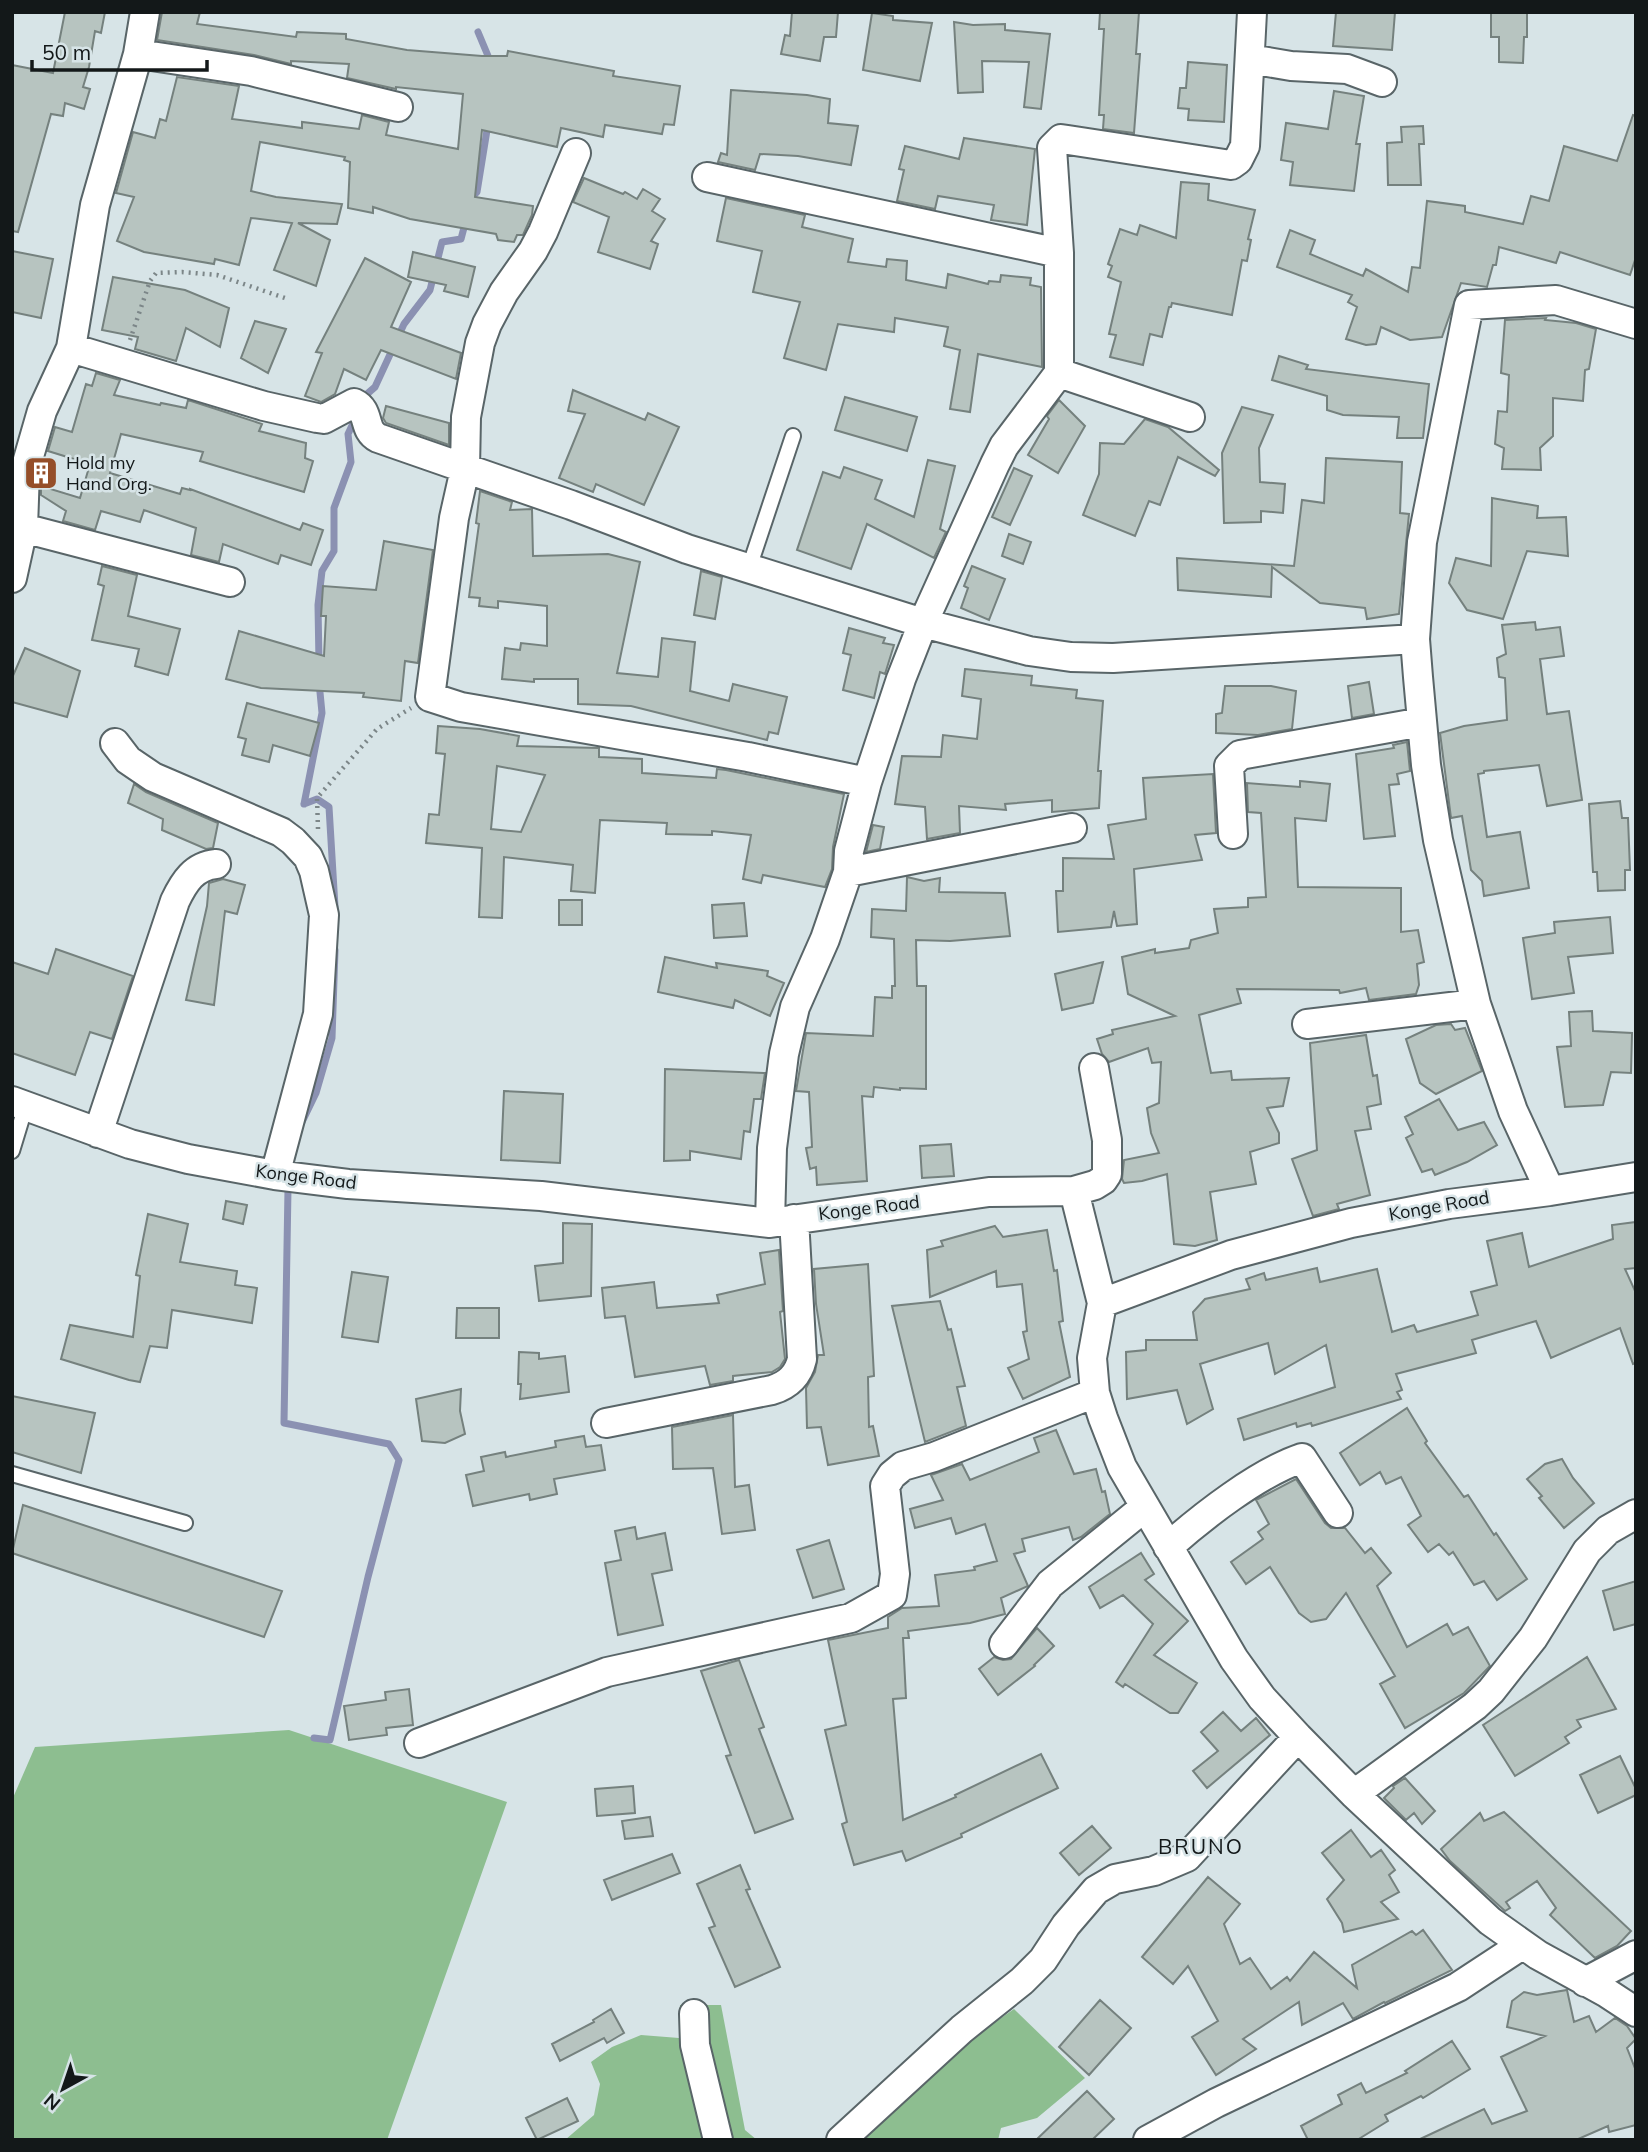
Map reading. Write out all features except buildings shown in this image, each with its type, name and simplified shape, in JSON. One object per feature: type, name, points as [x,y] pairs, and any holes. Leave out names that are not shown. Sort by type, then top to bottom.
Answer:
[{"type":"street","points":[[12,578],[23,528],[25,470],[42,411],[71,348],[95,205],[138,54],[145,12]]},
{"type":"street","points":[[606,1423],[772,1390],[792,1379],[799,1369],[802,1359],[772,1148],[788,1030],[795,1007],[825,939],[848,872],[849,851],[867,782],[887,718],[923,623],[1004,446],[1059,373],[1059,253],[1052,154],[1055,144],[1061,139],[1231,165],[1238,160],[1245,146],[1252,12]]},
{"type":"street","points":[[138,54],[251,71],[398,107]]},
{"type":"street","points":[[1250,59],[1292,66],[1347,69],[1382,82]]},
{"type":"street","points":[[576,153],[543,232],[504,292],[487,324],[478,354],[466,417],[465,469],[454,518],[430,697],[461,707],[748,757],[867,782]]},
{"type":"street","points":[[707,177],[1059,253]]},
{"type":"street","points":[[1550,1191],[1513,1111],[1476,1004],[1438,840],[1422,722],[1415,639],[1422,542],[1469,305],[1556,300],[1636,324]]},
{"type":"street","points":[[71,348],[264,406],[317,418],[324,419],[354,403],[361,407],[366,415],[372,436],[571,505],[687,549],[923,623],[1029,651],[1071,657],[1113,658],[1415,639]]},
{"type":"street","points":[[1059,373],[1190,417]]},
{"type":"street","points":[[23,528],[230,582]]},
{"type":"street","points":[[1233,834],[1228,766],[1240,755],[1422,722]]},
{"type":"street","points":[[115,743],[128,760],[153,777],[281,832],[308,857],[314,871],[324,915],[318,1014],[275,1175]]},
{"type":"street","points":[[848,872],[1072,828]]},
{"type":"street","points":[[98,1133],[175,901],[193,872],[204,865],[216,864]]},
{"type":"street","points":[[1307,1024],[1476,1004]]},
{"type":"street","points":[[1094,1068],[1107,1140],[1107,1174],[1095,1185],[1074,1191],[1102,1303],[1092,1358],[1095,1392],[1122,1467],[1234,1659],[1262,1698],[1298,1737],[1354,1794],[1490,1921],[1522,1945],[1636,2012]]},
{"type":"street","name":"Konge Road","points":[[19,1103],[130,1144],[188,1159],[275,1175],[348,1184],[541,1196],[782,1221],[989,1192],[1074,1191]]},
{"type":"street","name":"Konge Road","points":[[1102,1303],[1231,1255],[1351,1223],[1461,1202],[1636,1177]]},
{"type":"street","points":[[419,1743],[607,1672],[851,1618],[892,1595],[895,1574],[885,1486],[892,1475],[902,1466],[934,1457],[1095,1392]]},
{"type":"street","points":[[1168,1547],[1201,1517],[1284,1463],[1302,1458],[1338,1513]]},
{"type":"street","points":[[1004,1644],[1050,1584],[1145,1507]]},
{"type":"street","points":[[1354,1794],[1492,1691],[1533,1638],[1587,1551],[1608,1530],[1636,1514]]},
{"type":"street","points":[[841,2140],[962,2029],[1022,1981],[1043,1960],[1066,1925],[1096,1890],[1115,1879],[1154,1871],[1187,1857],[1298,1737]]},
{"type":"street","points":[[1148,2140],[1216,2103],[1458,1987],[1522,1945]]},
{"type":"street","points":[[1585,1982],[1636,1955]]},
{"type":"street","points":[[694,2014],[695,2045],[718,2140]]},
{"type":"lane","points":[[749,568],[793,436]]},
{"type":"lane","points":[[12,1151],[19,1103]]},
{"type":"lane","points":[[12,1474],[185,1522]]},
{"type":"path","points":[[130,342],[150,281],[156,273],[217,275],[288,299]]},
{"type":"path","points":[[314,871],[318,835],[317,798],[377,729],[430,697]]},
{"type":"green space","points":[[289,1730],[507,1802],[387,2140],[12,2140],[12,1800],[35,1747]]},
{"type":"green space","points":[[680,2005],[721,2005],[745,2130],[757,2140],[565,2140],[594,2115],[600,2084],[591,2062],[612,2047],[641,2035],[679,2038]]},
{"type":"green space","points":[[1014,2009],[1085,2078],[1037,2118],[1001,2128],[998,2140],[855,2140],[965,2043]]},
{"type":"waterway","points":[[478,32],[491,63]]},
{"type":"waterway","points":[[471,198],[477,192],[488,124]]},
{"type":"waterway","points":[[398,337],[404,324],[430,290],[442,242],[461,239],[466,220]]},
{"type":"waterway","points":[[364,401],[375,387],[393,348]]},
{"type":"waterway","points":[[319,663],[318,605],[322,571],[334,551],[334,508],[351,462],[348,434],[357,415]]},
{"type":"waterway","points":[[304,804],[322,713],[319,682]]},
{"type":"waterway","points":[[304,804],[317,799],[329,807],[335,907]]},
{"type":"waterway","points":[[302,1122],[316,1093],[332,1038],[335,950]]},
{"type":"waterway","points":[[288,1189],[284,1423],[389,1444],[399,1460],[368,1577],[330,1740],[314,1738]]},
{"type":"place","name":"Hold my Hand Org.","points":[[41,473]]},
{"type":"district","name":"BRUNO","points":[[1201,1847]]}]
